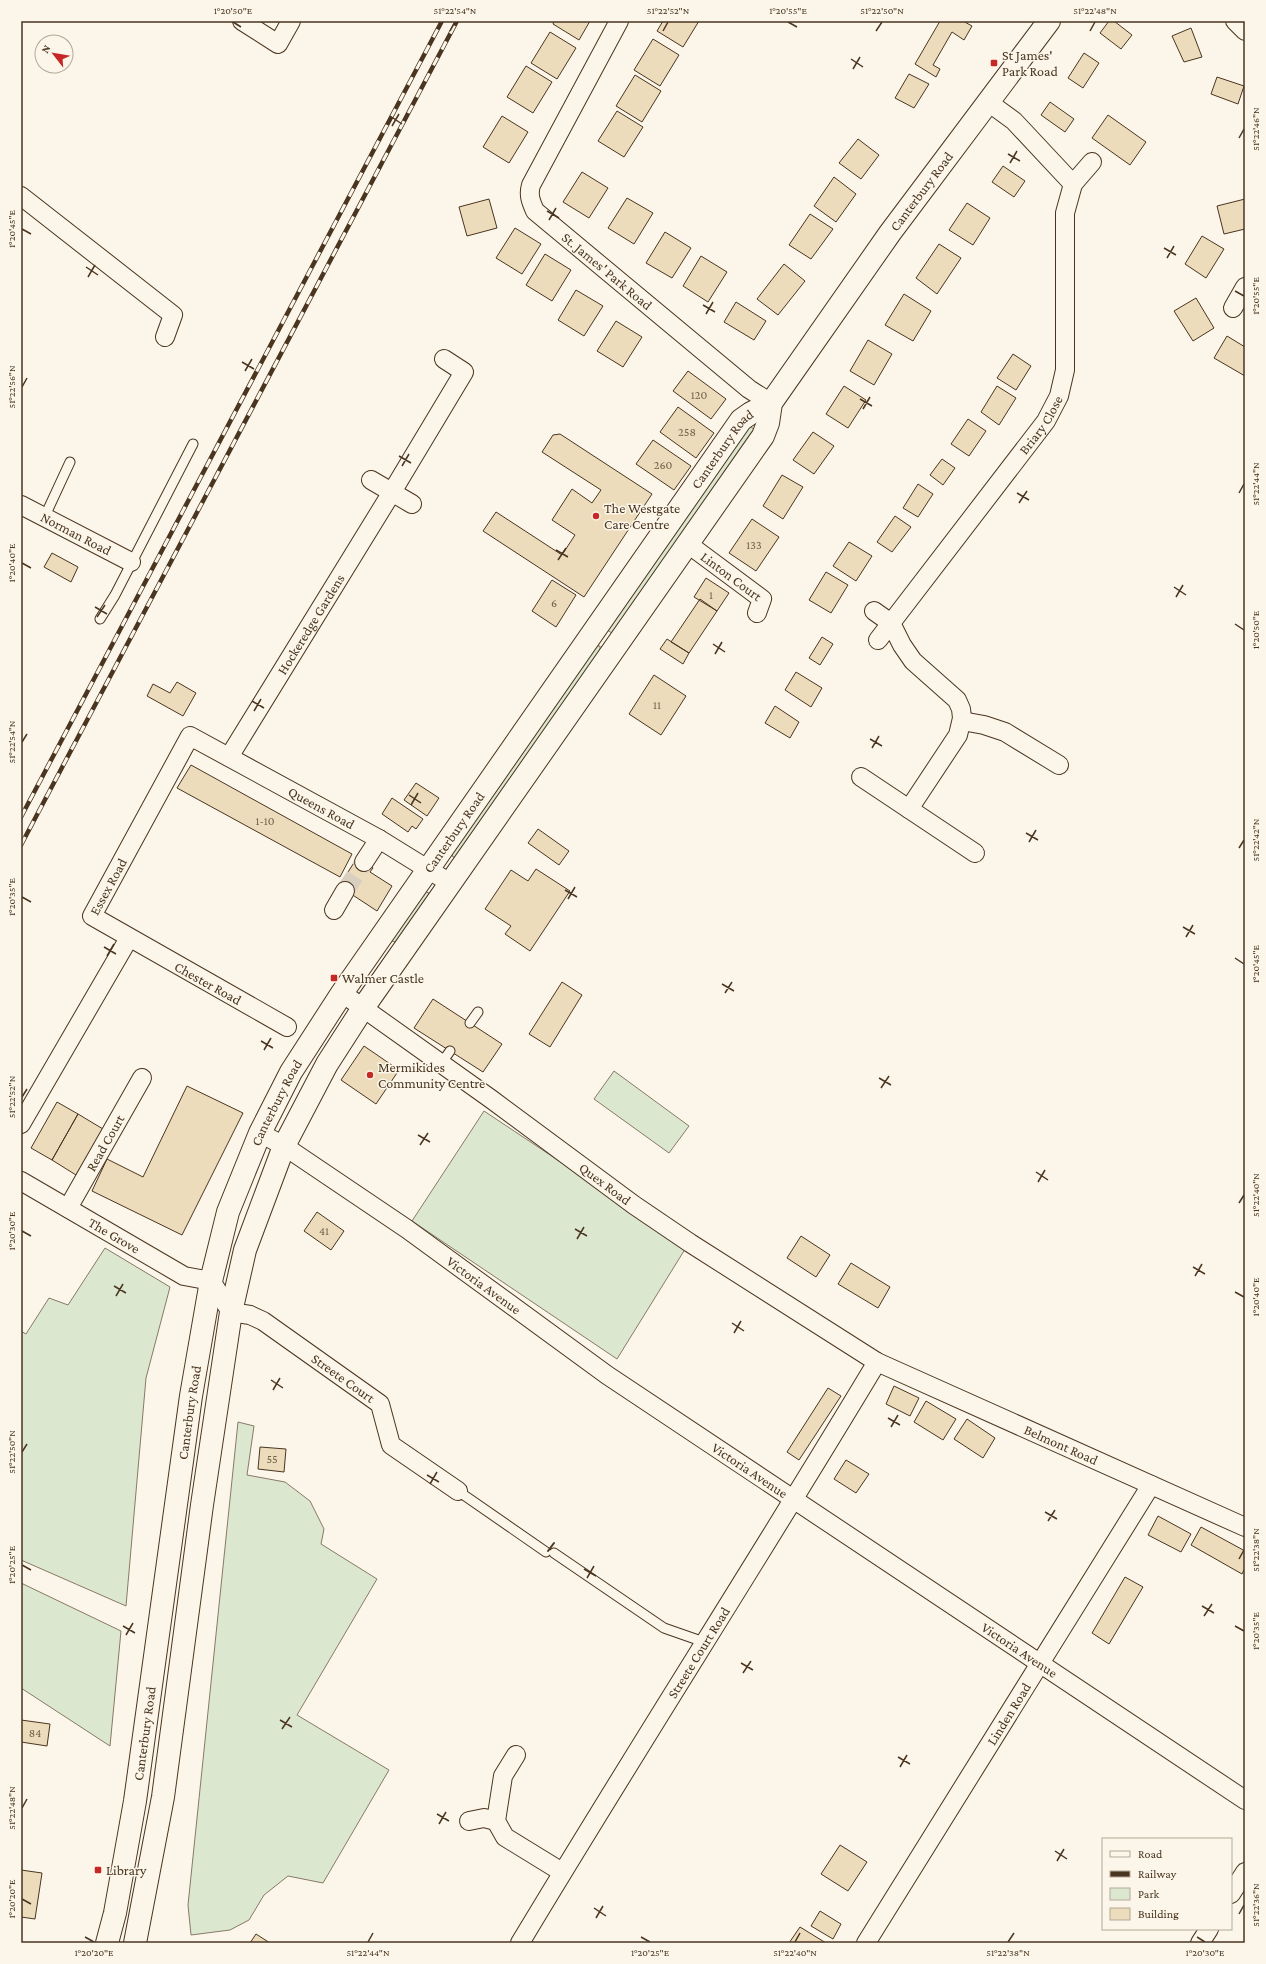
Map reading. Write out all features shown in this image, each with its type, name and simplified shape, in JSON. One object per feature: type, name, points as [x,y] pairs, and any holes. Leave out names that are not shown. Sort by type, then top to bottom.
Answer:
[{"type":"highway","name":"Canterbury Road","points":[[107,1943],[115,1913],[135,1800],[191,1396],[211,1281],[228,1212],[260,1133],[291,1072],[342,993],[428,869],[602,640],[688,544],[763,436],[768,423],[771,403],[890,233],[1049,21]]},
{"type":"highway","name":"Canterbury Road","points":[[135,1943],[163,1796],[202,1505],[231,1312],[245,1250],[284,1146],[327,1064],[363,1008],[450,883],[741,420],[771,403]]},
{"type":"street","points":[[242,21],[278,44],[291,21]]},
{"type":"street","name":"St. James' Park Road","points":[[619,21],[531,185],[529,192],[531,202],[535,211],[750,388],[771,403]]},
{"type":"street","points":[[988,102],[1014,121],[1073,184]]},
{"type":"street","name":"Briary Close","points":[[878,640],[1046,421],[1059,396],[1065,370],[1065,213],[1073,184],[1092,162]]},
{"type":"street","points":[[21,196],[173,316],[165,337]]},
{"type":"street","points":[[1233,308],[1245,287]]},
{"type":"street","name":"Hockeredge Gardens","points":[[229,757],[464,372],[444,360]]},
{"type":"street","points":[[372,480],[412,504]]},
{"type":"street","name":"Norman Road","points":[[21,505],[45,516],[131,562]]},
{"type":"street","name":"Linton Court","points":[[688,544],[762,599],[757,613]]},
{"type":"street","points":[[874,611],[891,623],[902,645],[913,661],[957,700],[961,709],[962,721],[958,735],[908,809]]},
{"type":"street","points":[[962,721],[984,725],[1005,732],[1059,765]]},
{"type":"street","name":"Queens Road","points":[[190,736],[379,839],[450,883]]},
{"type":"street","name":"Essex Road","points":[[129,938],[92,916],[190,736]]},
{"type":"street","points":[[861,777],[975,853]]},
{"type":"street","points":[[364,862],[379,839]]},
{"type":"street","points":[[334,910],[345,891]]},
{"type":"street","points":[[21,1124],[129,938]]},
{"type":"street","name":"Chester Road","points":[[129,938],[287,1027]]},
{"type":"street","name":"Quex Road","points":[[342,993],[363,1008],[446,1058],[646,1213],[690,1243],[877,1362]]},
{"type":"street","name":"Read Court","points":[[68,1208],[142,1078]]},
{"type":"street","name":"Victoria Avenue","points":[[260,1133],[284,1146],[407,1229],[607,1375],[1245,1800]]},
{"type":"street","name":"The Grove","points":[[21,1181],[184,1276],[211,1281]]},
{"type":"street","points":[[211,1281],[231,1312]]},
{"type":"street","name":"Streete Court","points":[[231,1312],[250,1315],[263,1321],[380,1404],[391,1445],[458,1491]]},
{"type":"street","name":"Belmont Road","points":[[877,1362],[1245,1526]]},
{"type":"street","name":"Streete Court Road","points":[[520,1943],[562,1872],[794,1499],[877,1362]]},
{"type":"street","name":"Linden Road","points":[[866,1943],[1151,1485]]},
{"type":"street","points":[[516,1755],[503,1776],[496,1821],[505,1837],[562,1872]]},
{"type":"street","points":[[469,1821],[484,1818],[496,1821]]},
{"type":"street","points":[[1232,1892],[1245,1872]]},
{"type":"street","points":[[1200,1943],[1208,1930]]},
{"type":"lane","points":[[100,619],[115,595],[193,444]]},
{"type":"lane","points":[[45,516],[70,462]]},
{"type":"lane","points":[[470,1023],[478,1012]]},
{"type":"lane","name":"Streete Court","points":[[458,1491],[664,1628],[704,1642]]},
{"type":"green space","points":[[750,426],[756,431],[613,634],[606,629]]},
{"type":"green space","points":[[596,646],[600,646],[600,651],[456,857],[453,857],[451,853]]},
{"type":"green space","points":[[423,893],[429,893],[427,898],[396,942],[392,941],[390,937]]},
{"type":"green space","points":[[614,1071],[689,1126],[669,1153],[594,1099]]},
{"type":"green space","points":[[484,1111],[687,1246],[617,1359],[412,1221]]},
{"type":"green space","points":[[105,1248],[170,1287],[146,1378],[126,1606],[21,1560],[21,1331],[26,1334],[49,1298],[68,1305]]},
{"type":"green space","points":[[238,1422],[254,1426],[247,1475],[285,1482],[310,1501],[324,1529],[321,1544],[377,1579],[297,1715],[389,1770],[323,1883],[288,1876],[264,1895],[249,1920],[230,1930],[191,1935],[188,1905]]},
{"type":"green space","points":[[21,1583],[121,1631],[110,1746],[21,1688]]},
{"type":"building","points":[[554,21],[590,21],[579,40],[553,24]]},
{"type":"building","points":[[663,21],[699,21],[683,47],[657,31]]},
{"type":"building","points":[[940,21],[963,21],[972,26],[964,40],[952,32],[933,65],[940,69],[936,77],[915,64]]},
{"type":"building","points":[[1109,21],[1114,21],[1132,35],[1121,49],[1100,33]]},
{"type":"building","points":[[1191,28],[1202,57],[1184,62],[1172,36]]},
{"type":"building","points":[[550,32],[576,48],[557,79],[531,63]]},
{"type":"building","points":[[653,39],[679,55],[660,86],[634,70]]},
{"type":"building","points":[[1084,53],[1099,63],[1083,88],[1068,78]]},
{"type":"building","points":[[526,66],[552,82],[533,113],[507,97]]},
{"type":"building","points":[[909,74],[929,84],[914,108],[895,98]]},
{"type":"building","points":[[635,75],[661,91],[642,122],[616,106]]},
{"type":"building","points":[[1217,77],[1244,86],[1238,104],[1211,94]]},
{"type":"building","points":[[1050,102],[1074,119],[1065,132],[1041,115]]},
{"type":"building","points":[[617,111],[643,127],[624,157],[598,141]]},
{"type":"building","points":[[1108,115],[1146,142],[1130,165],[1092,138]]},
{"type":"building","points":[[502,116],[528,132],[509,163],[483,147]]},
{"type":"building","points":[[858,139],[879,155],[861,179],[839,163]]},
{"type":"building","points":[[1003,166],[1025,181],[1014,197],[992,182]]},
{"type":"building","points":[[582,172],[608,188],[589,218],[563,202]]},
{"type":"building","points":[[834,177],[856,194],[836,222],[814,206]]},
{"type":"building","points":[[627,198],[653,213],[634,244],[608,228]]},
{"type":"building","points":[[489,199],[497,228],[467,236],[459,207]]},
{"type":"building","points":[[1245,199],[1245,229],[1224,234],[1217,206]]},
{"type":"building","points":[[967,203],[990,218],[973,245],[949,230]]},
{"type":"building","points":[[810,214],[833,229],[811,259],[789,245]]},
{"type":"building","points":[[515,228],[541,244],[522,274],[496,258]]},
{"type":"building","points":[[665,232],[691,248],[672,278],[646,263]]},
{"type":"building","points":[[1202,236],[1224,249],[1206,278],[1185,264]]},
{"type":"building","points":[[939,244],[961,258],[937,294],[916,278]]},
{"type":"building","points":[[545,254],[571,270],[552,301],[526,285]]},
{"type":"building","points":[[701,256],[727,272],[708,302],[683,286]]},
{"type":"building","points":[[784,264],[805,281],[778,315],[757,299]]},
{"type":"building","points":[[576,290],[603,306],[584,336],[558,320]]},
{"type":"building","points":[[904,294],[931,311],[913,341],[885,325]]},
{"type":"building","points":[[1196,298],[1214,328],[1193,341],[1174,311]]},
{"type":"building","points":[[736,302],[766,321],[754,340],[724,322]]},
{"type":"building","points":[[616,321],[642,337],[623,367],[597,351]]},
{"type":"building","points":[[1227,336],[1245,347],[1245,376],[1214,358]]},
{"type":"building","points":[[868,340],[892,354],[874,385],[850,371]]},
{"type":"building","points":[[1013,354],[1031,366],[1016,390],[997,378]]},
{"type":"building","points":[[688,371],[726,399],[711,419],[673,391]]},
{"type":"building","points":[[844,386],[866,400],[848,428],[826,414]]},
{"type":"building","points":[[997,386],[1016,398],[999,425],[981,412]]},
{"type":"building","points":[[678,407],[714,433],[696,458],[660,432]]},
{"type":"building","points":[[968,419],[986,431],[969,456],[951,444]]},
{"type":"building","points":[[813,432],[834,446],[814,474],[793,460]]},
{"type":"building","name":"The Westgate Care Centre","points":[[560,434],[652,494],[584,597],[483,531],[496,512],[562,555],[575,535],[552,520],[572,489],[592,503],[601,490],[542,452],[553,435]]},
{"type":"building","points":[[653,440],[691,466],[674,490],[636,464]]},
{"type":"building","points":[[942,459],[955,468],[943,485],[930,475]]},
{"type":"building","points":[[782,475],[803,487],[783,519],[763,506]]},
{"type":"building","points":[[918,484],[933,494],[918,517],[903,508]]},
{"type":"building","points":[[895,516],[911,527],[892,552],[877,542]]},
{"type":"building","points":[[752,519],[779,537],[756,571],[729,553]]},
{"type":"building","points":[[849,542],[872,556],[856,581],[833,566]]},
{"type":"building","points":[[52,553],[78,567],[71,582],[44,567]]},
{"type":"building","points":[[826,572],[848,585],[831,613],[809,600]]},
{"type":"building","points":[[706,578],[729,593],[717,611],[694,597]]},
{"type":"building","points":[[552,580],[576,595],[556,627],[532,611]]},
{"type":"building","points":[[700,599],[717,611],[689,653],[671,642]]},
{"type":"building","points":[[822,637],[833,644],[820,665],[809,658]]},
{"type":"building","points":[[667,639],[689,653],[683,664],[660,649]]},
{"type":"building","points":[[796,672],[822,688],[811,707],[785,690]]},
{"type":"building","points":[[654,675],[686,696],[661,735],[629,714]]},
{"type":"building","points":[[177,682],[196,693],[183,716],[147,696],[153,684],[170,693]]},
{"type":"building","points":[[775,706],[799,722],[790,738],[765,723]]},
{"type":"building","points":[[191,765],[352,854],[340,877],[177,788]]},
{"type":"building","points":[[416,783],[439,798],[427,816],[404,800]]},
{"type":"building","points":[[392,798],[423,819],[416,829],[412,826],[408,832],[382,814]]},
{"type":"building","points":[[538,829],[569,851],[559,865],[528,843]]},
{"type":"building","points":[[357,858],[373,868],[370,872],[392,886],[377,911],[339,886]]},
{"type":"building","points":[[536,869],[570,891],[530,951],[505,934],[511,926],[485,909],[511,870],[528,881]]},
{"type":"building","points":[[562,982],[582,995],[550,1047],[529,1034]]},
{"type":"building","points":[[433,999],[502,1044],[483,1072],[414,1028]]},
{"type":"building","name":"Mermikides Community Centre","points":[[364,1046],[399,1070],[376,1104],[341,1080]]},
{"type":"building","points":[[187,1086],[243,1113],[182,1235],[92,1191],[107,1159],[143,1177]]},
{"type":"building","points":[[57,1102],[78,1114],[52,1160],[31,1148]]},
{"type":"building","points":[[78,1114],[103,1129],[76,1175],[52,1160]]},
{"type":"building","points":[[317,1212],[344,1231],[331,1250],[304,1231]]},
{"type":"building","points":[[801,1236],[830,1255],[816,1277],[787,1258]]},
{"type":"building","points":[[851,1263],[890,1287],[878,1308],[838,1284]]},
{"type":"building","points":[[894,1386],[919,1398],[910,1416],[886,1404]]},
{"type":"building","points":[[828,1388],[841,1396],[799,1460],[787,1452]]},
{"type":"building","points":[[926,1401],[956,1419],[943,1440],[914,1422]]},
{"type":"building","points":[[967,1419],[995,1438],[983,1458],[954,1439]]},
{"type":"building","points":[[260,1447],[286,1449],[284,1472],[258,1469]]},
{"type":"building","points":[[846,1460],[869,1474],[856,1493],[834,1479]]},
{"type":"building","points":[[1158,1516],[1191,1534],[1181,1552],[1148,1535]]},
{"type":"building","points":[[1201,1527],[1245,1551],[1245,1568],[1242,1574],[1191,1545]]},
{"type":"building","points":[[1125,1577],[1143,1587],[1109,1644],[1092,1633]]},
{"type":"building","points":[[21,1720],[50,1724],[47,1746],[21,1742]]},
{"type":"building","points":[[840,1845],[867,1862],[848,1891],[821,1874]]},
{"type":"building","points":[[21,1870],[42,1873],[35,1919],[21,1917]]},
{"type":"building","points":[[820,1911],[841,1924],[833,1939],[811,1926]]},
{"type":"building","points":[[800,1927],[826,1943],[789,1943]]},
{"type":"building","points":[[256,1934],[270,1943],[250,1943]]},
{"type":"tunnel","points":[[345,891],[364,862]]},
{"type":"railway","points":[[21,817],[442,21]]},
{"type":"railway","points":[[21,845],[457,21]]},
{"type":"wall","points":[[548,1551],[554,1543]]},
{"type":"place","name":"St James' Park Road","points":[[994,63]]},
{"type":"place","name":"The Westgate Care Centre","points":[[596,516]]},
{"type":"place","name":"Walmer Castle","points":[[334,978]]},
{"type":"place","name":"Mermikides Community Centre","points":[[370,1075]]},
{"type":"place","name":"Library","points":[[98,1870]]}]
